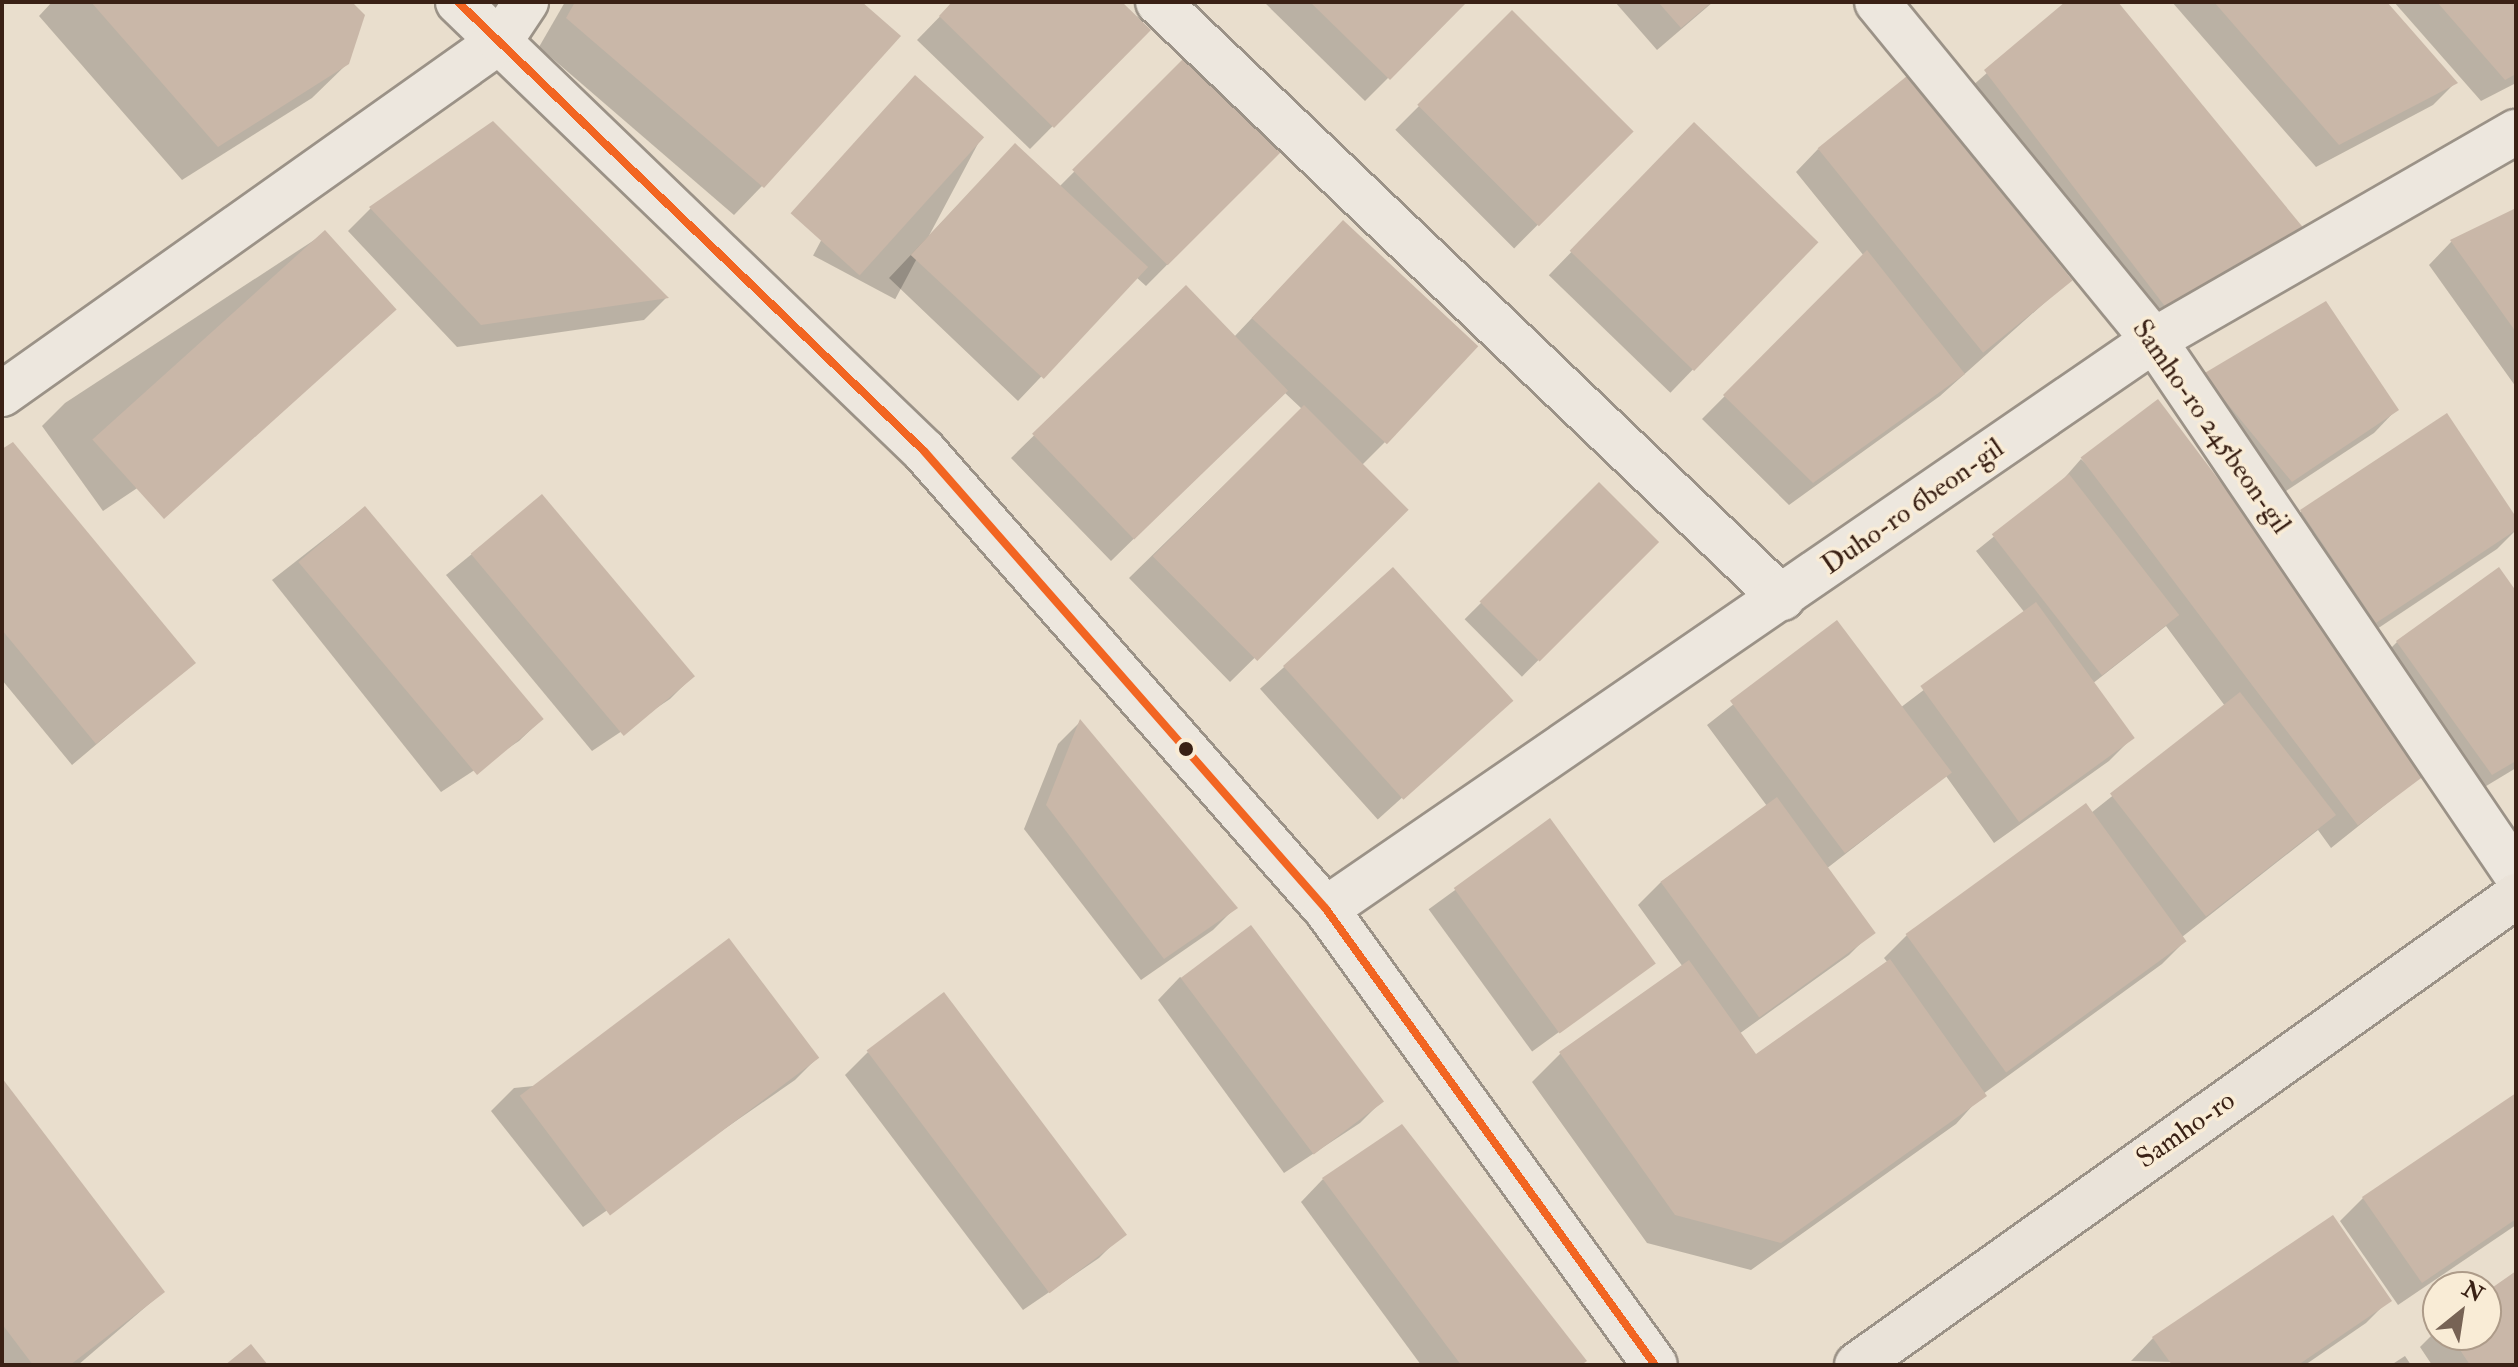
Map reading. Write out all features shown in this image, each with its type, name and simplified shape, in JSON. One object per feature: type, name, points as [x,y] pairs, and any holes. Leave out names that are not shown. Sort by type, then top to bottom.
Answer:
[{"type":"main road","name":"Samho-ro","points":[[1857,1365],[2516,896]]},
{"type":"street","points":[[458,2],[924,451],[1326,909],[1655,1365]]},
{"type":"street","points":[[2,394],[500,41],[526,2]]},
{"type":"street","points":[[1158,2],[1782,598]]},
{"type":"street","name":"Samho-ro 245beon-gil","points":[[1877,2],[2154,340],[2516,874]]},
{"type":"street","name":"Duho-ro 6beon-gil","points":[[1326,909],[2154,340],[2516,132]]},
{"type":"building","points":[[91,2],[352,2],[365,15],[349,64],[218,147]]},
{"type":"building","points":[[575,2],[862,2],[901,36],[764,188],[566,18]]},
{"type":"building","points":[[952,2],[1122,2],[1151,30],[1054,128],[939,16]]},
{"type":"building","points":[[1310,2],[1467,2],[1390,80]]},
{"type":"building","points":[[1658,2],[1712,2],[1681,28]]},
{"type":"building","points":[[2065,2],[2118,2],[2306,231],[2167,309],[1984,70]]},
{"type":"building","points":[[2214,2],[2387,2],[2458,83],[2339,145]]},
{"type":"building","points":[[2437,2],[2516,2],[2516,74],[2505,80]]},
{"type":"building","points":[[1512,10],[1634,132],[1539,226],[1417,105]]},
{"type":"building","points":[[1186,56],[1281,151],[1168,265],[1072,170]]},
{"type":"building","points":[[915,75],[984,137],[860,275],[791,213]]},
{"type":"building","points":[[1907,76],[2073,280],[1983,353],[1818,148]]},
{"type":"building","points":[[493,121],[669,298],[481,325],[369,207]]},
{"type":"building","points":[[1694,122],[1818,242],[1694,371],[1570,251]]},
{"type":"building","points":[[1015,143],[1148,267],[1044,379],[911,255]]},
{"type":"building","points":[[2516,208],[2516,332],[2450,240]]},
{"type":"building","points":[[1343,220],[1478,346],[1387,444],[1252,318]]},
{"type":"building","points":[[325,230],[397,310],[164,519],[92,439]]},
{"type":"building","points":[[1867,250],[1965,374],[1813,483],[1723,395]]},
{"type":"building","points":[[1186,285],[1288,391],[1134,539],[1032,434]]},
{"type":"building","points":[[2326,301],[2399,410],[2292,482],[2203,374]]},
{"type":"building","points":[[2158,399],[2435,767],[2358,826],[2081,457]]},
{"type":"building","points":[[1304,405],[1409,510],[1257,661],[1153,556]]},
{"type":"building","points":[[2447,413],[2516,517],[2516,530],[2376,623],[2300,510]]},
{"type":"building","points":[[13,442],[196,663],[96,744],[2,630],[2,449]]},
{"type":"building","points":[[2069,474],[2179,615],[2102,675],[1992,534]]},
{"type":"building","points":[[1599,482],[1659,542],[1540,662],[1479,602]]},
{"type":"building","points":[[542,494],[695,676],[624,736],[471,554]]},
{"type":"building","points":[[365,506],[544,719],[477,775],[298,562]]},
{"type":"building","points":[[1393,567],[1513,701],[1403,800],[1283,666]]},
{"type":"building","points":[[2499,567],[2516,591],[2516,761],[2492,775],[2396,641]]},
{"type":"building","points":[[2036,602],[2135,738],[2019,822],[1920,686]]},
{"type":"building","points":[[1837,620],[1952,773],[1845,853],[1730,701]]},
{"type":"building","points":[[2240,692],[2336,815],[2206,917],[2110,794]]},
{"type":"building","points":[[1080,719],[1238,908],[1164,959],[1046,805]]},
{"type":"building","points":[[1777,797],[1876,933],[1759,1018],[1661,882]]},
{"type":"building","points":[[2086,803],[2187,941],[2006,1072],[1906,934]]},
{"type":"building","points":[[1550,818],[1656,964],[1560,1034],[1454,888]]},
{"type":"building","points":[[1251,925],[1384,1101],[1314,1154],[1181,978]]},
{"type":"building","points":[[729,938],[819,1058],[610,1215],[520,1096]]},
{"type":"building","points":[[1890,959],[1987,1096],[1781,1243],[1675,1215],[1559,1052],[1689,960],[1756,1054]]},
{"type":"building","points":[[944,992],[1127,1235],[1049,1293],[867,1050]]},
{"type":"building","points":[[2,1078],[165,1292],[70,1365],[33,1365],[2,1324]]},
{"type":"building","points":[[2516,1093],[2516,1219],[2440,1271],[2422,1271],[2422,1283],[2362,1197]]},
{"type":"building","points":[[1402,1124],[1587,1361],[1581,1365],[1461,1365],[1322,1178]]},
{"type":"building","points":[[2333,1215],[2392,1301],[2298,1365],[2172,1365],[2152,1337]]},
{"type":"building","points":[[2516,1271],[2516,1365],[2470,1365],[2461,1351],[2502,1351],[2502,1281]]},
{"type":"building","points":[[251,1344],[268,1365],[225,1365]]},
{"type":"transit line","points":[[458,2],[924,451],[1326,909],[1655,1365]]}]
